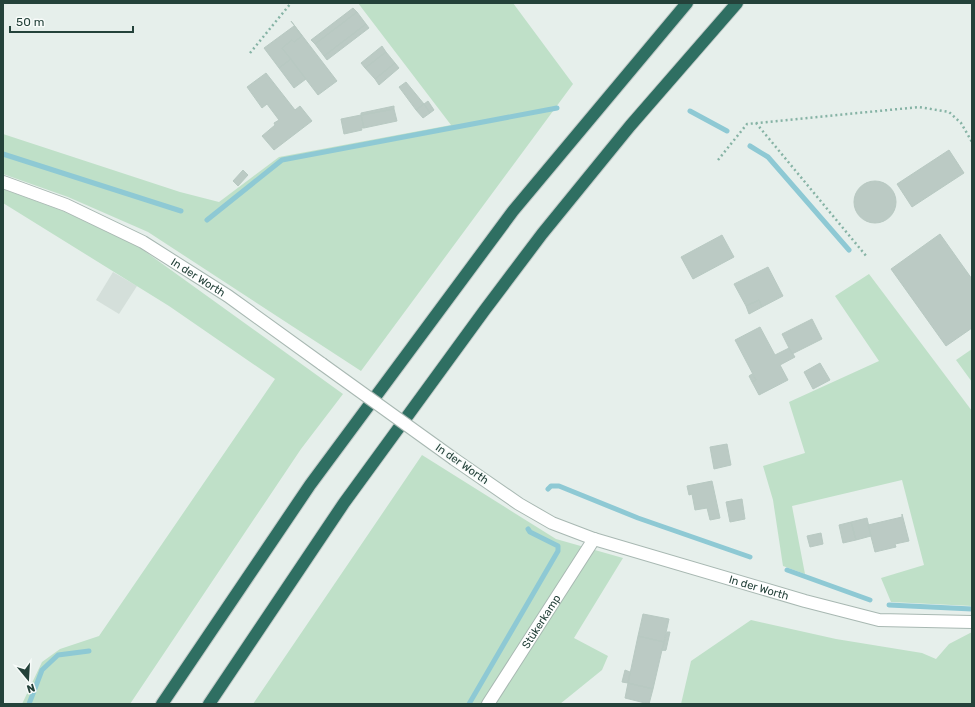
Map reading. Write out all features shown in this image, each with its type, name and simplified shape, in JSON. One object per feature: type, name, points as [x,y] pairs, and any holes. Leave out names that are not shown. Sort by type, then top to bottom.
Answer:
[{"type":"highway","points":[[162,704],[310,485],[513,211],[688,3]]},
{"type":"highway","points":[[209,704],[344,503],[484,310],[542,234],[620,138],[737,3]]},
{"type":"street","name":"In der Worth","points":[[3,182],[66,205],[143,242],[228,296],[454,459],[519,504],[545,519],[594,539],[805,601],[879,620],[972,622]]},
{"type":"street","name":"Stükerkamp","points":[[488,704],[594,539]]},
{"type":"path","points":[[250,52],[291,3]]},
{"type":"path","points":[[718,160],[747,124],[919,107],[949,112],[961,124],[972,142]]},
{"type":"path","points":[[756,122],[867,257]]},
{"type":"shaded area","points":[[113,272],[137,286],[119,314],[96,300]]},
{"type":"green space","points":[[358,3],[513,3],[573,84],[361,371],[148,232],[68,197],[3,174],[3,134],[180,192],[219,202],[279,157],[451,125]]},
{"type":"green space","points":[[3,189],[63,211],[139,247],[343,394],[301,449],[130,704],[22,704],[42,662],[60,649],[99,636],[275,379],[169,306],[3,203]]},
{"type":"green space","points":[[869,274],[972,411],[972,606],[891,602],[881,578],[924,565],[902,480],[792,506],[805,574],[783,566],[773,500],[763,466],[805,453],[789,402],[879,361],[835,296]]},
{"type":"green space","points":[[972,349],[972,382],[956,360]]},
{"type":"green space","points":[[422,455],[556,539],[623,558],[574,638],[608,656],[602,670],[560,704],[253,704]]},
{"type":"green space","points":[[751,620],[836,639],[922,653],[936,659],[949,644],[972,632],[972,704],[681,704],[691,661]]},
{"type":"building","points":[[353,8],[357,12],[315,44],[311,40]]},
{"type":"building","points":[[357,12],[366,24],[324,56],[315,44]]},
{"type":"building","points":[[291,21],[337,81],[318,95],[282,48],[292,40],[294,42],[302,36]]},
{"type":"building","points":[[366,24],[369,28],[327,60],[324,56]]},
{"type":"building","points":[[294,26],[302,36],[294,42],[292,40],[282,48],[291,59],[279,68],[264,48]]},
{"type":"building","points":[[382,46],[386,52],[365,68],[361,63]]},
{"type":"building","points":[[386,52],[395,63],[375,79],[365,68]]},
{"type":"building","points":[[291,59],[306,79],[294,88],[279,68]]},
{"type":"building","points":[[395,63],[399,68],[379,85],[375,79]]},
{"type":"building","points":[[266,73],[295,110],[300,106],[312,121],[274,150],[262,136],[275,125],[274,123],[279,120],[267,104],[262,108],[247,87]]},
{"type":"building","points":[[406,82],[424,104],[416,110],[399,87]]},
{"type":"building","points":[[428,101],[434,110],[430,113],[424,104]]},
{"type":"building","points":[[424,104],[430,113],[423,118],[416,110]]},
{"type":"building","points":[[394,106],[394,109],[361,115],[361,113]]},
{"type":"building","points":[[394,109],[397,121],[364,128],[361,115]]},
{"type":"building","points":[[361,115],[364,128],[361,128],[362,130],[344,134],[341,119]]},
{"type":"building","points":[[949,150],[964,173],[912,207],[897,184]]},
{"type":"building","points":[[243,170],[248,175],[238,186],[233,181]]},
{"type":"building","points":[[875,181],[890,187],[896,202],[890,217],[875,223],[860,217],[854,202],[860,187]]},
{"type":"building","points":[[940,234],[972,279],[972,328],[946,346],[891,269]]},
{"type":"building","points":[[722,235],[734,257],[693,279],[681,257]]},
{"type":"building","points":[[768,267],[783,296],[762,307],[759,300],[746,306],[734,284]]},
{"type":"building","points":[[759,300],[762,307],[749,314],[746,306]]},
{"type":"building","points":[[812,319],[822,339],[792,354],[782,334]]},
{"type":"building","points":[[760,327],[775,355],[789,348],[795,357],[780,365],[788,380],[759,395],[752,382],[756,380],[735,340]]},
{"type":"building","points":[[820,363],[830,380],[813,389],[804,372]]},
{"type":"building","points":[[752,374],[756,380],[752,382],[749,376]]},
{"type":"building","points":[[727,444],[731,465],[714,469],[710,447]]},
{"type":"building","points":[[712,481],[720,518],[710,520],[707,508],[695,510],[692,494],[689,495],[687,486]]},
{"type":"building","points":[[742,499],[745,519],[730,522],[726,502]]},
{"type":"building","points":[[902,514],[909,541],[895,544],[896,547],[875,552],[868,525],[902,517]]},
{"type":"building","points":[[867,518],[871,536],[856,540],[851,522]]},
{"type":"building","points":[[851,522],[856,540],[843,543],[839,525]]},
{"type":"building","points":[[821,533],[823,544],[810,547],[807,536]]},
{"type":"building","points":[[643,614],[669,619],[664,642],[638,636]]},
{"type":"building","points":[[667,632],[670,632],[666,650],[662,650]]},
{"type":"building","points":[[638,636],[664,642],[653,689],[628,683]]},
{"type":"building","points":[[625,670],[630,672],[628,683],[622,682]]},
{"type":"building","points":[[628,683],[653,689],[649,704],[625,698]]},
{"type":"waterway","points":[[207,220],[282,160],[557,108]]},
{"type":"waterway","points":[[690,111],[727,131]]},
{"type":"waterway","points":[[750,146],[768,157],[849,250]]},
{"type":"waterway","points":[[3,154],[181,211]]},
{"type":"waterway","points":[[548,489],[551,486],[559,486],[638,518],[750,557]]},
{"type":"waterway","points":[[469,704],[558,551],[558,546],[530,532],[528,529]]},
{"type":"waterway","points":[[787,570],[870,600]]},
{"type":"waterway","points":[[889,605],[972,609]]},
{"type":"waterway","points":[[29,704],[42,670],[58,655],[89,651]]}]
